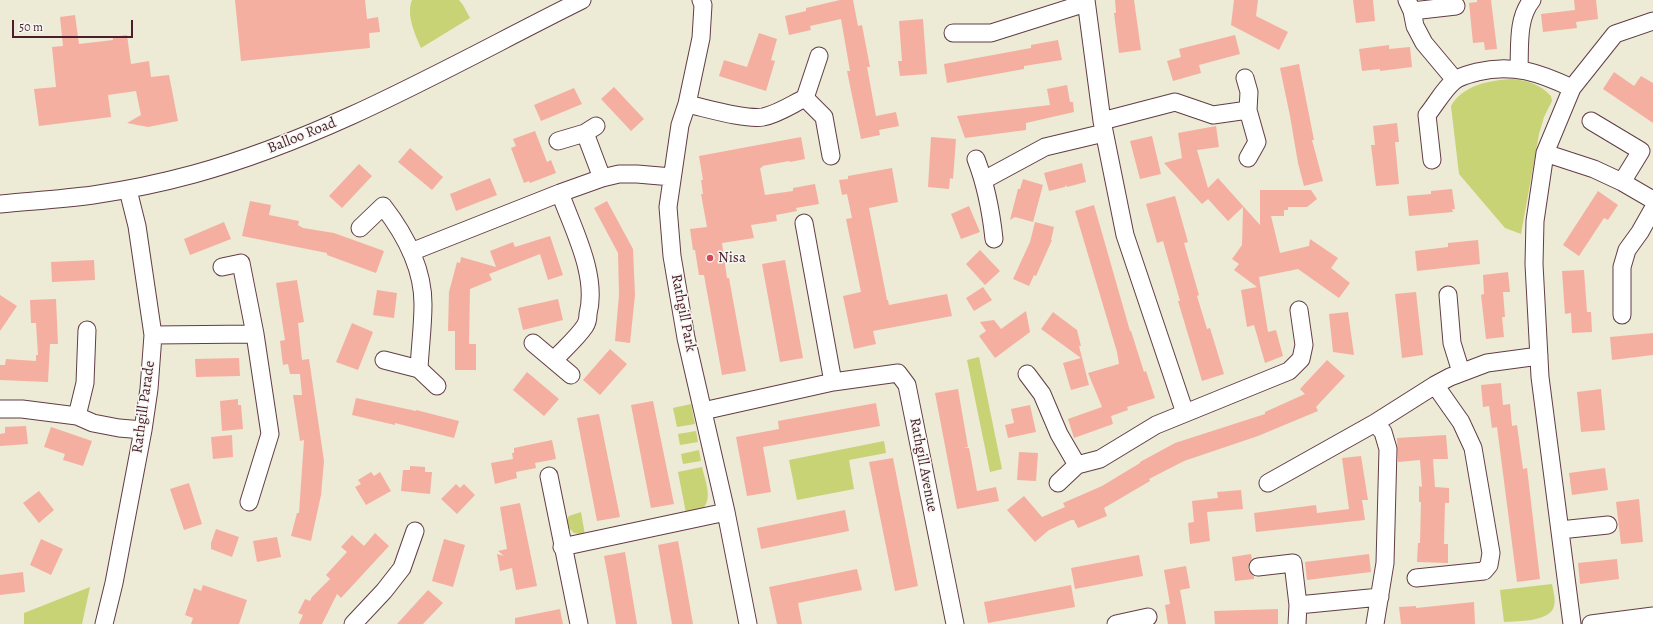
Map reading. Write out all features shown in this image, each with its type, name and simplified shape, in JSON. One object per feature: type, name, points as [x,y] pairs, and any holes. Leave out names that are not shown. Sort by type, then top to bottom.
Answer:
[{"type":"street","name":"Balloo Road","points":[[0,204],[128,190],[195,174],[296,140],[402,93],[494,44],[582,0]]},
{"type":"street","name":"Rathgill Park","points":[[701,0],[703,5],[701,38],[687,104],[680,125],[668,207],[672,256],[686,338],[726,512],[748,624]]},
{"type":"street","points":[[1519,68],[1521,25],[1526,7],[1532,0]]},
{"type":"street","points":[[954,32],[991,33],[1086,1],[1103,127],[1125,235],[1186,413]]},
{"type":"street","points":[[1455,80],[1424,43],[1415,26],[1409,5],[1456,6]]},
{"type":"street","points":[[1572,624],[1539,356],[1534,264],[1535,221],[1545,153],[1572,88],[1615,34],[1653,21]]},
{"type":"street","points":[[687,104],[744,116],[761,117],[777,113],[805,98],[819,56]]},
{"type":"street","points":[[1432,160],[1427,115],[1455,80],[1472,73],[1492,68],[1519,68],[1551,78],[1572,88]]},
{"type":"street","points":[[1245,78],[1249,92],[1248,110],[1257,142],[1248,158]]},
{"type":"street","points":[[805,98],[824,117],[831,156]]},
{"type":"street","points":[[984,180],[1045,147],[1175,102],[1213,115],[1248,110]]},
{"type":"street","points":[[1591,121],[1641,151],[1622,182]]},
{"type":"street","points":[[558,141],[590,130],[602,178]]},
{"type":"street","points":[[1545,153],[1594,169],[1622,182],[1653,200]]},
{"type":"street","points":[[976,159],[984,180],[991,207],[994,239]]},
{"type":"street","points":[[411,252],[602,178],[619,174],[672,177]]},
{"type":"street","name":"Rathgill Parade","points":[[104,624],[114,583],[143,430],[149,389],[153,335],[137,226],[128,190]]},
{"type":"street","points":[[554,360],[586,325],[590,308],[591,293],[590,278],[587,266],[560,193]]},
{"type":"street","points":[[360,228],[383,206],[396,223],[411,252],[419,275],[423,303],[419,369]]},
{"type":"street","points":[[1622,315],[1622,267],[1627,250],[1640,232],[1653,209]]},
{"type":"street","points":[[804,224],[833,382]]},
{"type":"street","points":[[222,267],[242,263],[255,334],[270,434],[249,502]]},
{"type":"street","points":[[1448,295],[1452,344],[1461,372]]},
{"type":"street","points":[[1058,483],[1077,465],[1100,459],[1156,425],[1289,371],[1301,359],[1304,345],[1299,310]]},
{"type":"street","points":[[77,416],[85,383],[87,330]]},
{"type":"street","points":[[153,335],[255,334]]},
{"type":"street","points":[[533,343],[571,375]]},
{"type":"street","points":[[1268,483],[1375,423],[1435,384],[1461,372],[1487,363],[1539,356]]},
{"type":"street","points":[[384,360],[419,369],[437,386]]},
{"type":"street","name":"Rathgill Avenue","points":[[703,411],[833,382],[898,373],[907,385],[955,624]]},
{"type":"street","points":[[1027,374],[1042,394],[1059,434],[1077,465]]},
{"type":"street","points":[[1416,578],[1484,571],[1489,565],[1491,553],[1473,448],[1461,422],[1435,384]]},
{"type":"street","points":[[0,409],[22,408],[77,416],[99,424],[119,428],[143,430]]},
{"type":"street","points":[[1375,423],[1383,432],[1388,449],[1385,563],[1375,624]]},
{"type":"street","points":[[549,476],[562,547],[579,624]]},
{"type":"street","points":[[562,547],[726,512]]},
{"type":"street","points":[[1560,530],[1608,525]]},
{"type":"street","points":[[353,624],[384,591],[402,568],[415,531]]},
{"type":"street","points":[[1258,567],[1293,563],[1298,605],[1297,624]]},
{"type":"street","points":[[1298,605],[1380,597]]},
{"type":"street","points":[[1591,624],[1618,622],[1653,616]]},
{"type":"street","points":[[1118,624],[1148,617]]},
{"type":"green space","points":[[412,0],[459,0],[470,18],[421,48],[414,31],[411,18],[410,6]]},
{"type":"green space","points":[[1513,79],[1529,82],[1538,86],[1551,96],[1552,101],[1544,117],[1539,134],[1521,234],[1505,228],[1459,174],[1451,106],[1456,99],[1470,88],[1486,82]]},
{"type":"green space","points":[[979,357],[1002,469],[990,472],[967,360]]},
{"type":"green space","points":[[691,404],[695,424],[677,427],[673,408]]},
{"type":"green space","points":[[696,431],[698,442],[680,445],[678,434]]},
{"type":"green space","points":[[884,441],[886,453],[849,460],[854,489],[797,500],[789,460]]},
{"type":"green space","points":[[699,450],[701,461],[683,464],[681,454]]},
{"type":"green space","points":[[702,467],[708,490],[707,501],[701,510],[686,513],[678,472]]},
{"type":"green space","points":[[581,512],[585,535],[574,533],[567,523],[569,516]]},
{"type":"green space","points":[[1552,584],[1555,604],[1552,611],[1547,615],[1533,620],[1504,622],[1500,590]]},
{"type":"green space","points":[[90,587],[82,624],[24,624],[24,613]]},
{"type":"building","points":[[235,0],[365,0],[367,19],[378,17],[380,32],[369,33],[370,48],[241,61]]},
{"type":"building","points":[[840,0],[853,0],[858,26],[862,25],[870,67],[867,67],[876,116],[896,112],[899,126],[879,130],[880,135],[861,139],[847,71],[850,71],[841,19],[810,26],[811,30],[789,35],[785,16],[806,11],[806,8]]},
{"type":"building","points":[[1115,0],[1134,0],[1141,50],[1119,53],[1114,13],[1116,13]]},
{"type":"building","points":[[1234,0],[1258,0],[1256,16],[1288,32],[1279,50],[1231,25]]},
{"type":"building","points":[[1353,0],[1373,0],[1375,21],[1356,23]]},
{"type":"building","points":[[1477,0],[1491,0],[1497,49],[1485,50],[1484,42],[1473,43],[1469,3],[1477,2]]},
{"type":"building","points":[[1574,0],[1596,0],[1598,19],[1576,22],[1577,28],[1543,32],[1541,14],[1575,10]]},
{"type":"building","points":[[75,15],[79,44],[113,40],[113,37],[127,35],[131,64],[149,61],[151,77],[169,75],[178,121],[148,127],[127,123],[141,115],[136,91],[108,95],[111,117],[39,126],[34,89],[56,87],[52,47],[63,46],[60,17]]},
{"type":"building","points":[[923,19],[927,74],[900,76],[898,61],[902,61],[899,21]]},
{"type":"building","points":[[759,33],[777,39],[771,60],[775,61],[766,91],[719,76],[724,60],[747,67]]},
{"type":"building","points":[[1235,35],[1240,54],[1199,65],[1201,73],[1173,81],[1167,61],[1181,57],[1179,49]]},
{"type":"building","points":[[1058,40],[1062,60],[1024,66],[1024,69],[947,83],[944,64],[1031,48],[1031,45]]},
{"type":"building","points":[[1389,45],[1389,49],[1410,47],[1412,67],[1380,71],[1380,69],[1362,71],[1359,49]]},
{"type":"building","points":[[1299,64],[1314,140],[1312,140],[1323,181],[1304,186],[1298,163],[1280,68]]},
{"type":"building","points":[[1614,72],[1634,86],[1641,76],[1653,83],[1653,123],[1603,89]]},
{"type":"building","points":[[1067,85],[1070,102],[1073,102],[1074,112],[1026,123],[1026,130],[965,138],[957,116],[1050,105],[1047,89]]},
{"type":"building","points":[[614,87],[644,119],[631,131],[601,99]]},
{"type":"building","points":[[574,88],[582,104],[541,121],[534,105]]},
{"type":"building","points":[[1397,123],[1399,142],[1395,142],[1399,184],[1376,186],[1371,145],[1375,145],[1373,126]]},
{"type":"building","points":[[1216,126],[1219,147],[1197,150],[1208,188],[1218,178],[1260,225],[1260,190],[1311,190],[1317,199],[1307,207],[1288,207],[1288,210],[1284,210],[1284,216],[1271,216],[1280,253],[1309,246],[1310,239],[1338,258],[1331,268],[1350,283],[1339,298],[1298,269],[1259,277],[1268,332],[1276,330],[1283,356],[1265,363],[1254,325],[1247,327],[1241,290],[1257,287],[1234,270],[1239,264],[1232,259],[1242,245],[1243,207],[1228,221],[1208,199],[1202,204],[1164,163],[1182,158],[1178,133]]},
{"type":"building","points":[[535,131],[547,162],[551,160],[556,173],[530,183],[529,181],[524,183],[511,148],[516,146],[513,139]]},
{"type":"building","points":[[1152,136],[1161,174],[1140,179],[1130,141]]},
{"type":"building","points":[[801,137],[805,159],[762,166],[763,167],[760,168],[765,195],[793,191],[793,188],[815,184],[819,204],[796,208],[797,211],[776,215],[777,221],[751,225],[754,238],[722,243],[727,278],[729,278],[746,371],[722,375],[704,275],[699,275],[690,229],[707,227],[701,194],[703,194],[701,180],[703,180],[699,156]]},
{"type":"building","points":[[931,137],[956,139],[953,179],[950,178],[949,189],[928,187]]},
{"type":"building","points":[[410,148],[443,177],[432,190],[398,162]]},
{"type":"building","points":[[1082,163],[1086,182],[1067,187],[1066,185],[1065,187],[1049,191],[1044,173]]},
{"type":"building","points":[[359,164],[372,176],[342,208],[329,196]]},
{"type":"building","points":[[892,168],[898,202],[869,208],[889,305],[947,294],[952,316],[873,331],[876,344],[854,349],[843,296],[861,292],[846,219],[852,218],[847,194],[842,195],[839,180],[848,179],[848,176]]},
{"type":"building","points":[[490,178],[497,195],[456,211],[450,194]]},
{"type":"building","points":[[1023,179],[1043,185],[1033,222],[1015,217],[1010,220],[1018,189],[1020,189]]},
{"type":"building","points":[[1452,189],[1455,209],[1452,209],[1453,212],[1409,216],[1407,196],[1431,194],[1431,191]]},
{"type":"building","points":[[1598,191],[1618,205],[1608,220],[1604,218],[1579,256],[1563,245]]},
{"type":"building","points":[[1175,196],[1188,242],[1184,243],[1199,295],[1197,296],[1207,329],[1210,328],[1224,374],[1202,381],[1178,301],[1180,301],[1163,241],[1157,243],[1146,204]]},
{"type":"building","points":[[250,201],[271,205],[269,215],[299,221],[298,225],[303,228],[334,233],[384,251],[376,273],[327,255],[327,253],[242,236]]},
{"type":"building","points":[[607,201],[633,249],[635,295],[630,343],[615,341],[619,295],[618,253],[594,208]]},
{"type":"building","points":[[1094,205],[1130,331],[1144,372],[1146,371],[1155,398],[1127,407],[1128,410],[1111,416],[1113,424],[1074,438],[1068,419],[1102,407],[1088,373],[1119,364],[1117,352],[1075,211]]},
{"type":"building","points":[[969,206],[980,232],[961,239],[951,214]]},
{"type":"building","points":[[224,222],[231,239],[190,255],[184,239]]},
{"type":"building","points":[[1035,222],[1054,227],[1052,240],[1036,276],[1034,275],[1029,286],[1013,279],[1030,242]]},
{"type":"building","points":[[550,236],[563,275],[548,280],[540,254],[489,274],[492,280],[470,289],[469,344],[476,344],[476,370],[455,370],[455,331],[448,331],[449,292],[457,262],[460,263],[461,257],[496,267],[490,251],[513,242],[515,247]]},
{"type":"building","points":[[1478,240],[1480,264],[1417,271],[1415,251],[1448,247],[1448,243]]},
{"type":"building","points":[[980,250],[1000,271],[985,285],[966,264]]},
{"type":"building","points":[[94,260],[95,280],[52,282],[51,262]]},
{"type":"building","points":[[785,260],[803,358],[780,362],[762,264]]},
{"type":"building","points":[[1584,270],[1587,312],[1591,312],[1592,332],[1572,333],[1571,313],[1565,314],[1562,271]]},
{"type":"building","points":[[1508,272],[1510,292],[1503,292],[1505,317],[1502,317],[1504,337],[1486,339],[1481,295],[1484,294],[1483,275]]},
{"type":"building","points":[[297,280],[304,322],[298,323],[302,360],[309,359],[324,461],[321,495],[311,541],[291,536],[297,513],[299,513],[304,440],[300,441],[293,395],[302,395],[300,374],[290,374],[288,364],[283,365],[280,341],[285,340],[276,283]]},
{"type":"building","points":[[983,287],[992,300],[974,311],[966,298]]},
{"type":"building","points":[[377,290],[397,293],[394,318],[373,315]]},
{"type":"building","points":[[1416,292],[1423,355],[1402,358],[1395,294]]},
{"type":"building","points":[[0,295],[17,306],[0,331]]},
{"type":"building","points":[[56,299],[58,344],[50,344],[48,382],[0,380],[0,365],[5,365],[6,359],[36,361],[36,355],[38,355],[36,323],[31,323],[30,300]]},
{"type":"building","points":[[558,299],[563,320],[523,330],[518,308]]},
{"type":"building","points":[[1026,311],[1030,332],[995,358],[979,336],[986,331],[980,322],[994,320],[1001,329]]},
{"type":"building","points":[[1053,312],[1077,330],[1081,346],[1079,346],[1089,385],[1071,390],[1063,363],[1081,358],[1041,329]]},
{"type":"building","points":[[1348,312],[1354,355],[1333,352],[1329,314]]},
{"type":"building","points":[[352,323],[373,332],[358,370],[336,362]]},
{"type":"building","points":[[1653,333],[1653,355],[1612,360],[1610,337]]},
{"type":"building","points":[[610,349],[627,364],[600,395],[583,380]]},
{"type":"building","points":[[239,358],[240,376],[196,377],[195,359]]},
{"type":"building","points":[[1327,360],[1345,376],[1316,407],[1318,411],[1258,436],[1184,461],[1149,479],[1150,481],[1104,508],[1107,516],[1078,528],[1074,520],[1071,520],[1049,530],[1035,542],[1007,510],[1024,496],[1042,517],[1065,507],[1063,503],[1102,486],[1140,462],[1175,443],[1265,414],[1265,412],[1305,394],[1300,389]]},
{"type":"building","points":[[527,372],[559,399],[544,416],[513,390]]},
{"type":"building","points":[[1501,383],[1503,405],[1510,404],[1512,426],[1517,425],[1523,469],[1527,468],[1540,579],[1517,582],[1497,427],[1492,428],[1489,406],[1483,407],[1481,385]]},
{"type":"building","points":[[958,389],[968,447],[964,448],[969,448],[977,491],[996,487],[999,501],[957,509],[935,393]]},
{"type":"building","points":[[1601,389],[1605,430],[1581,432],[1577,392]]},
{"type":"building","points":[[356,398],[416,410],[459,421],[454,438],[395,423],[395,425],[352,415]]},
{"type":"building","points":[[238,399],[238,405],[241,405],[243,429],[222,431],[220,401]]},
{"type":"building","points":[[653,401],[674,504],[651,508],[631,405]]},
{"type":"building","points":[[876,403],[880,426],[763,447],[771,492],[747,496],[736,437],[779,429],[778,421]]},
{"type":"building","points":[[1030,405],[1036,432],[1008,438],[1005,425],[1014,423],[1011,409]]},
{"type":"building","points":[[599,414],[620,517],[597,521],[577,418]]},
{"type":"building","points":[[26,426],[28,444],[0,446],[0,434],[5,433],[5,427]]},
{"type":"building","points":[[51,427],[92,441],[83,466],[63,460],[65,454],[44,447]]},
{"type":"building","points":[[232,435],[233,457],[213,459],[211,437]]},
{"type":"building","points":[[1446,435],[1448,459],[1433,459],[1435,487],[1449,488],[1449,503],[1445,503],[1444,544],[1448,544],[1448,563],[1417,562],[1418,543],[1420,543],[1421,502],[1419,502],[1419,486],[1422,487],[1420,460],[1398,462],[1397,438]]},
{"type":"building","points":[[552,440],[556,459],[535,463],[536,468],[516,472],[517,478],[495,484],[491,463],[513,459],[512,453],[514,453],[514,448]]},
{"type":"building","points":[[1019,452],[1038,453],[1036,481],[1017,480]]},
{"type":"building","points":[[1361,456],[1368,500],[1362,500],[1365,520],[1256,532],[1254,513],[1316,505],[1317,513],[1349,509],[1342,458]]},
{"type":"building","points":[[893,458],[918,586],[895,591],[869,462]]},
{"type":"building","points":[[410,466],[425,467],[425,472],[432,472],[430,494],[401,491],[403,470],[410,470]]},
{"type":"building","points":[[1605,468],[1608,490],[1572,495],[1569,473]]},
{"type":"building","points":[[371,472],[374,476],[380,472],[391,491],[366,505],[355,487],[361,484],[358,480]]},
{"type":"building","points":[[189,483],[202,524],[184,530],[170,489]]},
{"type":"building","points":[[456,484],[460,488],[464,484],[475,495],[457,514],[441,499]]},
{"type":"building","points":[[1241,490],[1243,509],[1207,512],[1210,541],[1190,544],[1188,523],[1194,522],[1192,501],[1218,498],[1217,492]]},
{"type":"building","points":[[39,491],[54,510],[39,523],[23,503]]},
{"type":"building","points":[[1639,499],[1643,542],[1621,544],[1616,502]]},
{"type":"building","points":[[520,503],[537,586],[516,590],[512,568],[500,571],[497,554],[504,556],[498,551],[507,549],[500,507]]},
{"type":"building","points":[[845,510],[849,531],[761,549],[757,528]]},
{"type":"building","points":[[216,529],[239,537],[232,557],[211,549],[211,543]]},
{"type":"building","points":[[375,533],[389,546],[341,598],[337,594],[322,624],[299,624],[303,615],[298,613],[305,599],[310,601],[312,597],[330,579],[326,575],[347,552],[341,547],[352,535],[364,546]]},
{"type":"building","points":[[277,537],[281,557],[257,562],[253,541]]},
{"type":"building","points":[[41,539],[63,549],[51,575],[30,565]]},
{"type":"building","points":[[444,539],[465,545],[453,587],[432,581]]},
{"type":"building","points":[[678,541],[693,624],[672,624],[658,545]]},
{"type":"building","points":[[625,552],[637,624],[616,624],[604,556]]},
{"type":"building","points":[[1251,554],[1252,559],[1249,563],[1248,569],[1254,576],[1254,579],[1235,581],[1232,557]]},
{"type":"building","points":[[1369,554],[1371,572],[1307,580],[1305,562]]},
{"type":"building","points":[[1139,555],[1143,576],[1075,589],[1071,568]]},
{"type":"building","points":[[1617,559],[1619,579],[1580,584],[1578,563]]},
{"type":"building","points":[[1186,566],[1190,588],[1180,590],[1186,624],[1168,624],[1165,605],[1170,604],[1164,570]]},
{"type":"building","points":[[857,569],[862,590],[798,603],[802,624],[777,624],[769,587]]},
{"type":"building","points":[[23,572],[25,592],[0,595],[0,575]]},
{"type":"building","points":[[203,585],[247,600],[239,624],[191,624],[193,618],[185,615],[194,588],[201,591]]},
{"type":"building","points":[[1071,585],[1075,607],[988,623],[984,602]]},
{"type":"building","points":[[428,590],[443,603],[423,624],[397,624]]},
{"type":"building","points":[[1474,602],[1475,624],[1401,624],[1399,607],[1416,606],[1416,608]]},
{"type":"building","points":[[560,609],[563,624],[515,624],[515,618]]},
{"type":"building","points":[[1278,609],[1278,624],[1215,624],[1214,611]]},
{"type":"place","name":"Nisa","points":[[710,258]]}]
